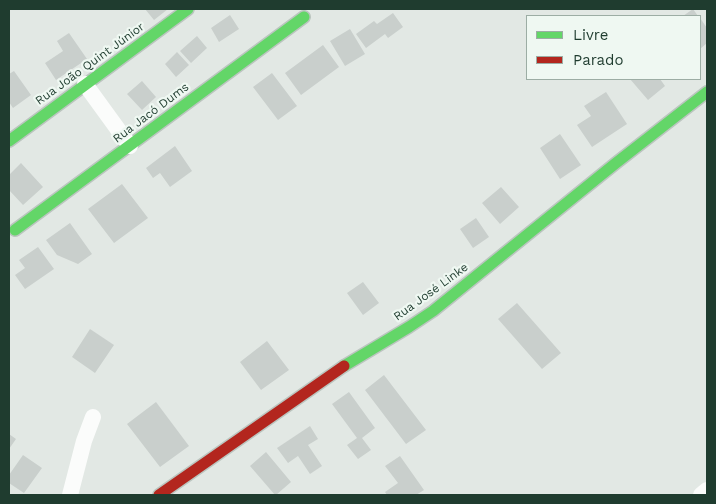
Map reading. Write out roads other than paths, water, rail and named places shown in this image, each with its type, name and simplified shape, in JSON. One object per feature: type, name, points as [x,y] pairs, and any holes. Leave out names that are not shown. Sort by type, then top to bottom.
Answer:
[{"type":"street","name":"Rua João Quint Júnior","points":[[9,141],[188,9]]},
{"type":"street","name":"Rua Jacó Dums","points":[[15,230],[304,16]]},
{"type":"street","points":[[85,84],[130,146]]},
{"type":"street","name":"Rua José Linke","points":[[158,495],[346,364],[433,311],[707,92]]},
{"type":"street","points":[[70,495],[84,441],[93,417]]},
{"type":"street","points":[[701,495],[707,490]]}]
